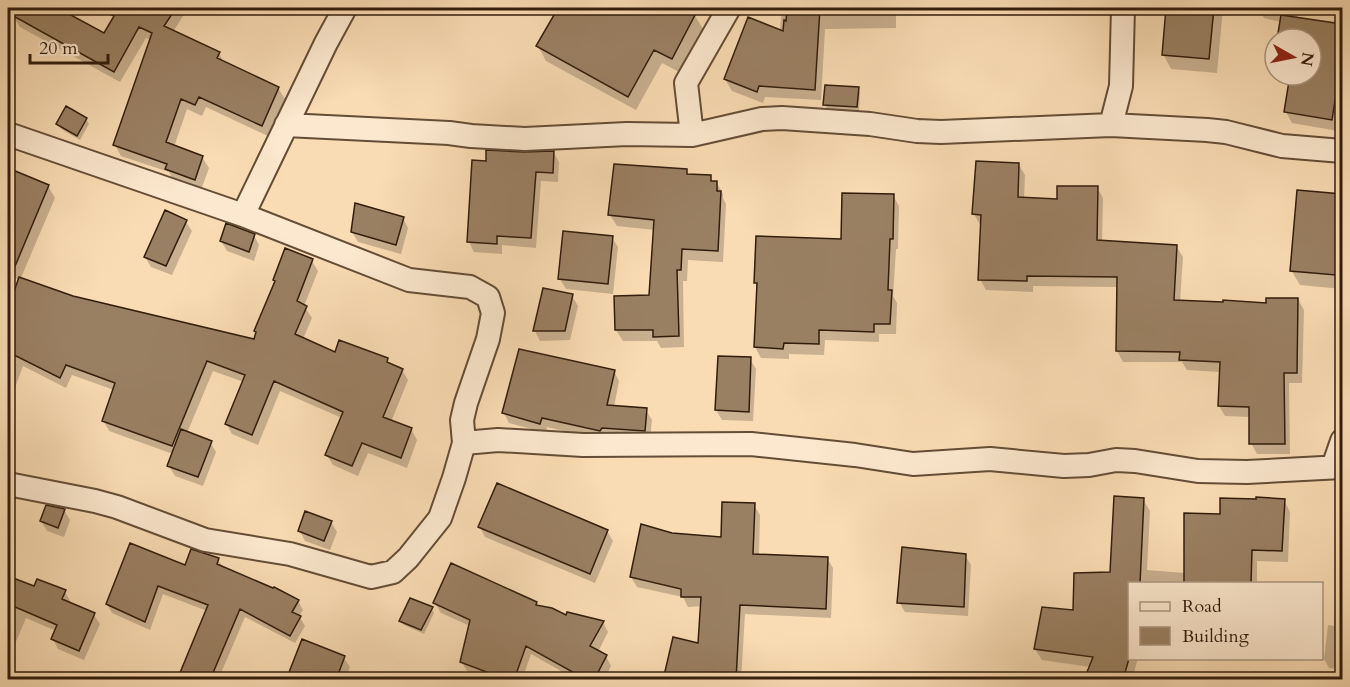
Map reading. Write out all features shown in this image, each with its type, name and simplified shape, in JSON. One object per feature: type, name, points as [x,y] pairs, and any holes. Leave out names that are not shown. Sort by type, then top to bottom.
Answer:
[{"type":"street","points":[[243,215],[345,8]]},
{"type":"street","points":[[692,135],[686,83],[729,8]]},
{"type":"street","points":[[1111,125],[1121,86],[1123,8]]},
{"type":"street","points":[[286,125],[525,139],[627,134],[692,135],[762,118],[870,124],[941,132],[1111,125],[1217,131],[1281,146],[1342,151]]},
{"type":"street","points":[[8,134],[243,215],[409,280],[470,287],[488,297],[493,314],[488,339],[465,403],[462,420],[464,443],[440,518],[408,558],[393,572],[371,577],[290,554],[205,540],[106,504],[8,484]]},
{"type":"street","points":[[464,443],[498,440],[582,445],[751,444],[855,455],[912,464],[990,459],[1064,466],[1125,460],[1208,471],[1247,472],[1338,467],[1342,441]]},
{"type":"building","points":[[8,8],[58,8],[104,33],[114,16],[96,8],[176,8],[164,26],[220,52],[217,58],[279,87],[262,126],[199,97],[195,105],[181,99],[166,142],[203,156],[195,180],[165,169],[167,164],[113,145],[152,33],[139,27],[114,72],[8,13]]},
{"type":"building","points":[[558,8],[685,8],[696,13],[672,59],[654,50],[628,97],[536,46]]},
{"type":"building","points":[[787,8],[820,8],[815,90],[759,86],[757,92],[724,79],[748,17],[783,31]]},
{"type":"building","points":[[1166,8],[1214,8],[1209,59],[1162,55]]},
{"type":"building","points":[[1281,15],[1342,24],[1342,57],[1332,120],[1284,112],[1288,87],[1323,87],[1323,27],[1279,27]]},
{"type":"building","points":[[825,85],[859,87],[857,107],[823,105]]},
{"type":"building","points":[[66,106],[87,118],[77,136],[56,124]]},
{"type":"building","points":[[486,150],[554,151],[553,173],[536,172],[531,238],[497,236],[497,244],[467,242],[472,160],[486,161]]},
{"type":"building","points":[[976,161],[1019,163],[1018,197],[1057,199],[1057,186],[1098,186],[1097,240],[1177,245],[1174,300],[1266,303],[1266,298],[1298,298],[1297,373],[1284,373],[1285,444],[1249,444],[1249,407],[1218,406],[1220,362],[1179,360],[1180,352],[1116,351],[1117,277],[1027,276],[1027,281],[978,280],[981,215],[972,214]]},
{"type":"building","points":[[614,164],[687,169],[687,174],[711,175],[711,181],[717,181],[717,191],[721,191],[718,251],[682,249],[681,270],[677,270],[679,336],[653,337],[653,330],[615,330],[614,296],[649,295],[654,220],[608,215]]},
{"type":"building","points":[[8,168],[49,185],[8,283]]},
{"type":"building","points":[[1297,190],[1342,194],[1336,275],[1290,271]]},
{"type":"building","points":[[842,193],[894,194],[893,239],[890,239],[888,290],[892,290],[890,324],[874,324],[874,332],[819,330],[819,344],[784,343],[783,349],[754,347],[757,283],[754,283],[756,236],[841,239]]},
{"type":"building","points":[[355,203],[404,217],[396,245],[351,232]]},
{"type":"building","points":[[165,210],[187,220],[166,266],[144,257]]},
{"type":"building","points":[[226,223],[255,234],[249,252],[220,241]]},
{"type":"building","points":[[563,231],[613,236],[608,284],[558,279]]},
{"type":"building","points":[[285,248],[313,259],[297,301],[307,306],[295,334],[335,352],[339,340],[388,358],[387,362],[403,369],[383,417],[412,428],[401,458],[362,443],[352,466],[325,455],[343,412],[274,381],[252,435],[225,424],[245,375],[207,361],[172,446],[102,421],[115,383],[66,365],[60,378],[8,352],[8,309],[19,277],[73,296],[254,339],[256,332],[254,331],[275,281],[273,280]]},
{"type":"building","points":[[543,288],[573,294],[565,331],[533,331]]},
{"type":"building","points":[[519,349],[615,370],[607,405],[647,408],[645,431],[602,428],[600,431],[542,418],[540,424],[502,413]]},
{"type":"building","points":[[718,356],[751,357],[749,412],[715,410]]},
{"type":"building","points":[[181,429],[212,441],[198,477],[167,466]]},
{"type":"building","points":[[497,483],[608,530],[590,574],[478,527]]},
{"type":"building","points":[[1114,496],[1144,498],[1140,582],[1128,582],[1129,660],[1123,680],[1109,680],[1087,672],[1093,657],[1034,649],[1042,607],[1073,610],[1074,573],[1110,572]]},
{"type":"building","points":[[1256,497],[1285,499],[1282,551],[1252,550],[1251,582],[1184,582],[1184,513],[1220,514],[1220,498],[1256,499]]},
{"type":"building","points":[[722,502],[755,503],[753,554],[828,557],[826,609],[740,605],[736,680],[663,680],[673,637],[698,643],[701,597],[681,597],[681,589],[630,577],[641,524],[672,533],[721,537]]},
{"type":"building","points":[[46,505],[65,509],[58,528],[40,521]]},
{"type":"building","points":[[305,511],[332,521],[324,541],[298,531]]},
{"type":"building","points":[[130,543],[185,565],[191,549],[219,558],[217,564],[274,587],[299,600],[292,612],[301,616],[290,636],[240,609],[210,680],[177,680],[208,605],[158,586],[145,622],[106,604]]},
{"type":"building","points":[[902,547],[966,554],[964,607],[897,603]]},
{"type":"building","points":[[451,563],[537,602],[536,605],[552,608],[566,615],[567,612],[604,621],[590,646],[607,655],[594,680],[587,680],[526,646],[514,680],[489,680],[492,674],[460,662],[470,620],[433,603]]},
{"type":"building","points":[[8,576],[34,586],[37,579],[66,590],[62,599],[95,613],[79,651],[51,639],[57,625],[8,604]]},
{"type":"building","points":[[410,598],[433,607],[421,630],[399,621]]},
{"type":"building","points":[[302,639],[345,656],[336,680],[286,680]]}]
